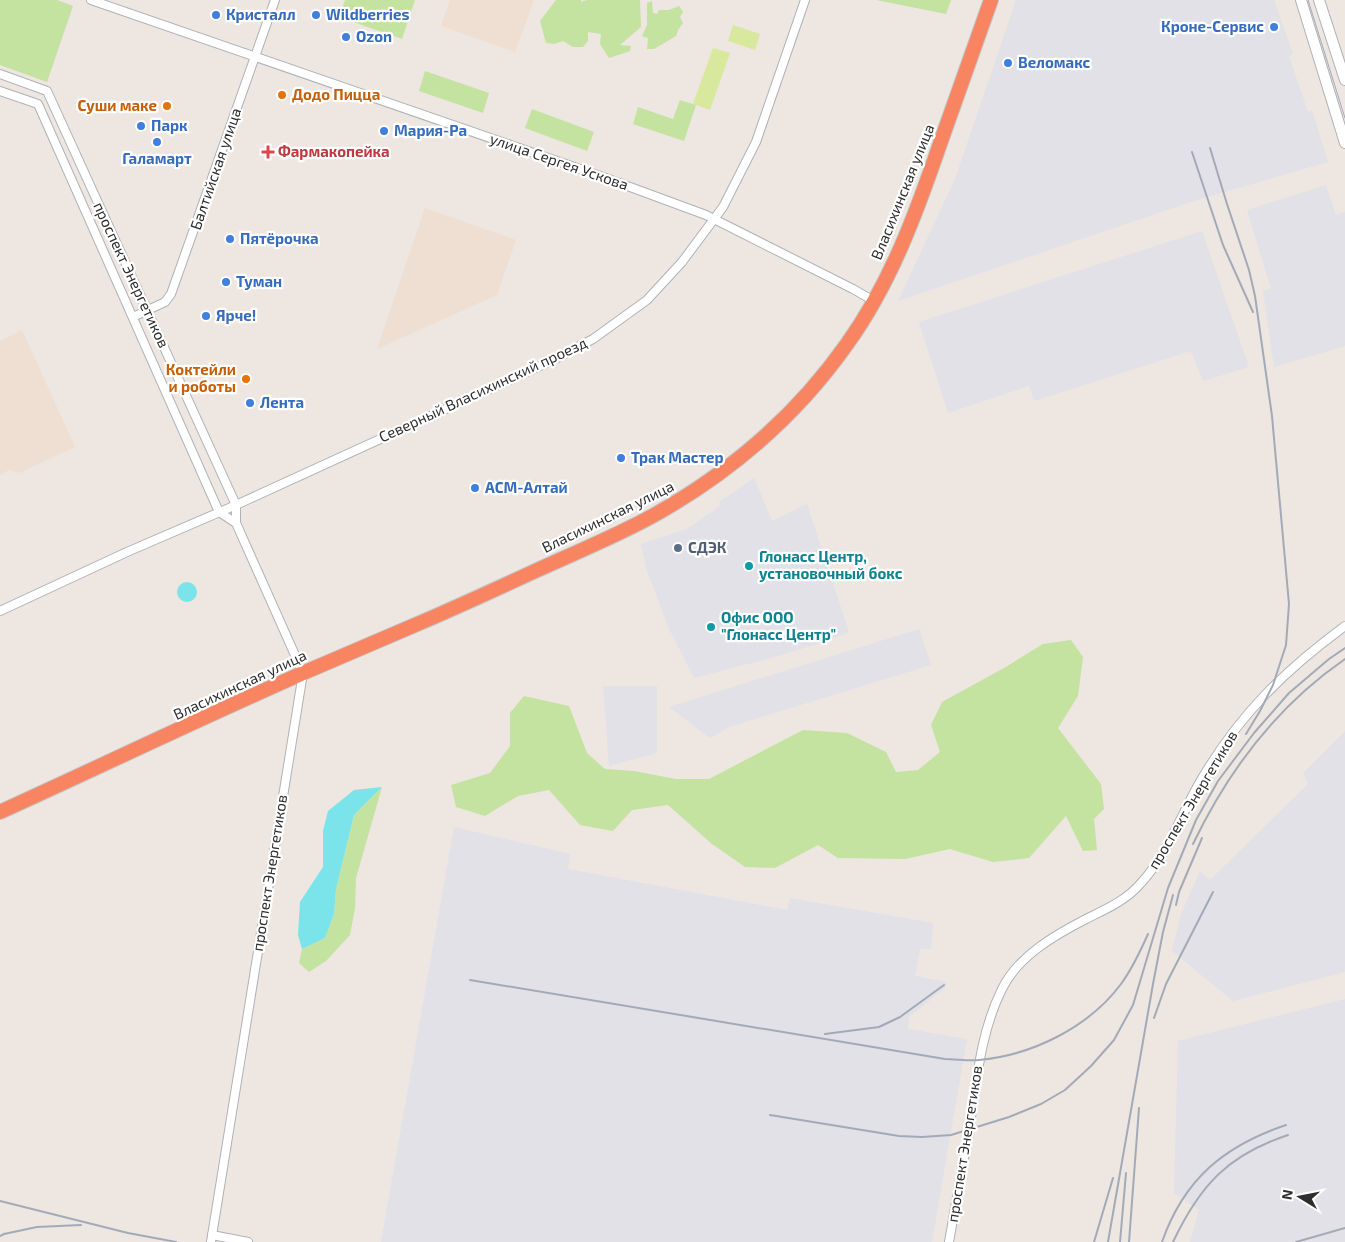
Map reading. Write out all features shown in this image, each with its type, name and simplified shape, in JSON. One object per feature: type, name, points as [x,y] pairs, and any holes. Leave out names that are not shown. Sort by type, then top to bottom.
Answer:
[{"type":"highway","name":"Власихинская улица","points":[[0,812],[303,673],[418,624],[653,516],[692,493],[760,441],[814,388],[847,344],[874,301],[903,244],[921,199],[991,0]]},
{"type":"main road","points":[[1301,0],[1345,143]]},
{"type":"main road","points":[[1319,0],[1345,80]]},
{"type":"street","name":"улица Сергея Ускова","points":[[91,0],[603,177],[714,219],[874,301]]},
{"type":"street","name":"Балтийская улица","points":[[133,317],[165,302],[171,294],[275,0]]},
{"type":"street","name":"Северный Власихинский проезд","points":[[0,611],[576,349],[601,333],[655,292],[682,262],[734,189],[756,142],[805,0]]},
{"type":"street","name":"проспект Энергетиков","points":[[0,74],[47,90],[236,505]]},
{"type":"street","name":"проспект Энергетиков","points":[[0,91],[38,104],[219,512]]},
{"type":"street","points":[[236,505],[236,523],[303,673]]},
{"type":"street","points":[[219,512],[236,523]]},
{"type":"street","name":"проспект Энергетиков","points":[[949,1242],[983,1039],[993,1006],[1003,986],[1017,968],[1039,946],[1108,909],[1141,884],[1164,852],[1200,782],[1233,732],[1273,685],[1302,659],[1345,626]]},
{"type":"street","name":"проспект Энергетиков","points":[[248,1242],[212,1239],[303,673]]},
{"type":"shaded area","points":[[450,0],[534,0],[515,52],[441,26]]},
{"type":"shaded area","points":[[1016,0],[1274,0],[1293,54],[1289,56],[1308,112],[1312,110],[1328,162],[1197,200],[898,301],[955,179]]},
{"type":"shaded area","points":[[1326,185],[1336,215],[1345,212],[1345,346],[1274,367],[1263,291],[1271,289],[1247,210]]},
{"type":"shaded area","points":[[425,208],[516,240],[497,295],[377,349]]},
{"type":"shaded area","points":[[1202,231],[1249,367],[1203,381],[1191,351],[1034,401],[1029,386],[948,413],[919,322]]},
{"type":"shaded area","points":[[22,330],[75,447],[19,473],[9,470],[0,475],[0,341]]},
{"type":"shaded area","points":[[754,478],[772,521],[807,504],[849,632],[827,641],[771,658],[694,678],[669,629],[647,571],[641,544],[687,529],[720,506],[719,502]]},
{"type":"shaded area","points":[[919,629],[931,665],[729,727],[710,738],[669,707]]},
{"type":"shaded area","points":[[603,686],[657,686],[657,753],[609,766]]},
{"type":"shaded area","points":[[1345,731],[1345,972],[1233,1001],[1172,951],[1181,914],[1200,871],[1210,880],[1308,784],[1303,773]]},
{"type":"shaded area","points":[[454,827],[570,854],[568,869],[787,910],[790,898],[933,923],[931,949],[920,949],[915,976],[947,982],[945,988],[909,1017],[908,1029],[967,1039],[932,1242],[381,1242]]},
{"type":"shaded area","points":[[1345,999],[1345,1242],[1190,1242],[1199,1210],[1174,1193],[1178,1041]]},
{"type":"green space","points":[[0,0],[57,0],[73,6],[47,82],[0,65]]},
{"type":"green space","points":[[345,0],[415,0],[402,39],[339,17]]},
{"type":"green space","points":[[556,0],[581,0],[581,2],[587,0],[640,0],[641,27],[620,45],[631,46],[630,51],[609,58],[600,44],[601,34],[588,32],[588,41],[583,47],[573,47],[563,41],[554,44],[546,43],[540,21]]},
{"type":"green space","points":[[876,0],[951,0],[946,14]]},
{"type":"green space","points":[[652,1],[653,13],[657,14],[659,10],[669,10],[679,6],[683,12],[680,17],[683,23],[676,36],[654,49],[647,49],[648,38],[642,36],[647,25],[647,3]]},
{"type":"green space","points":[[733,25],[760,34],[755,50],[728,41]]},
{"type":"green space","points":[[713,48],[730,53],[710,110],[693,104]]},
{"type":"green space","points":[[425,71],[489,93],[483,113],[419,91]]},
{"type":"green space","points":[[680,100],[696,105],[684,141],[633,124],[638,107],[673,119]]},
{"type":"green space","points":[[532,109],[594,132],[587,151],[525,128]]},
{"type":"green space","points":[[1071,640],[1083,657],[1078,696],[1058,728],[1101,784],[1104,809],[1094,819],[1097,850],[1083,851],[1066,816],[1029,858],[993,862],[950,849],[905,859],[838,858],[818,845],[775,868],[745,867],[712,844],[668,805],[632,810],[613,831],[580,825],[549,790],[518,796],[485,816],[456,807],[451,785],[490,773],[510,746],[510,713],[524,696],[569,706],[587,753],[605,769],[634,771],[676,779],[709,779],[803,730],[847,733],[886,752],[896,772],[918,770],[940,752],[931,725],[942,702],[1043,644]]},
{"type":"green space","points":[[382,787],[356,878],[355,908],[350,935],[326,961],[309,972],[299,963],[302,949],[325,938],[334,914],[336,889],[354,815]]},
{"type":"water","points":[[187,582],[194,585],[197,592],[194,599],[187,602],[180,599],[177,592],[180,585]]},
{"type":"water","points":[[382,787],[354,815],[336,889],[334,914],[325,938],[302,949],[298,935],[300,902],[323,867],[323,831],[328,811],[354,790]]},
{"type":"tram line","points":[[1308,0],[1345,118]]},
{"type":"railway","points":[[1210,148],[1249,270],[1255,296],[1272,416],[1289,604],[1286,645],[1273,685],[1246,734]]},
{"type":"railway","points":[[1192,152],[1223,245],[1253,312]]},
{"type":"railway","points":[[770,1115],[899,1136],[951,1135],[1009,1117],[1041,1104],[1065,1090],[1091,1066],[1114,1040],[1133,1005],[1168,888],[1196,820],[1218,781],[1254,733],[1289,693],[1345,648]]},
{"type":"railway","points":[[1193,844],[1222,791],[1257,741],[1298,697],[1345,659]]},
{"type":"railway","points":[[1176,905],[1179,892],[1202,838]]},
{"type":"railway","points":[[1154,1018],[1166,984],[1213,892]]},
{"type":"railway","points":[[1108,1242],[1153,984],[1163,932],[1173,895]]},
{"type":"railway","points":[[470,980],[945,1059],[979,1060],[999,1057],[1039,1045],[1076,1026],[1093,1013],[1121,984],[1136,960],[1148,934]]},
{"type":"railway","points":[[825,1034],[879,1027],[900,1017],[944,985]]},
{"type":"railway","points":[[1129,1242],[1139,1108]]},
{"type":"railway","points":[[1162,1242],[1182,1200],[1209,1168],[1244,1143],[1286,1125]]},
{"type":"railway","points":[[1173,1242],[1194,1204],[1205,1188],[1218,1175],[1249,1152],[1288,1135]]},
{"type":"railway","points":[[1120,1242],[1126,1173]]},
{"type":"railway","points":[[1094,1242],[1113,1178]]},
{"type":"railway","points":[[0,1201],[128,1233],[176,1242]]},
{"type":"railway","points":[[0,1236],[37,1227],[81,1225]]},
{"type":"railway","points":[[1296,1242],[1345,1228]]},
{"type":"place","name":"Кристалл","points":[[216,15]]},
{"type":"place","name":"Wildberries","points":[[316,15]]},
{"type":"place","name":"Кроне-Сервис","points":[[1274,27]]},
{"type":"place","name":"Ozon","points":[[346,37]]},
{"type":"place","name":"Веломакс","points":[[1008,63]]},
{"type":"place","name":"Додо Пицца","points":[[282,95]]},
{"type":"place","name":"Суши маке","points":[[167,106]]},
{"type":"place","name":"Парк","points":[[141,126]]},
{"type":"place","name":"Мария-Ра","points":[[384,131]]},
{"type":"place","name":"Галамарт","points":[[157,142]]},
{"type":"place","name":"Фармакопейка","points":[[268,152]]},
{"type":"place","name":"Пятёрочка","points":[[230,239]]},
{"type":"place","name":"Туман","points":[[226,282]]},
{"type":"place","name":"Ярче!","points":[[206,316]]},
{"type":"place","name":"Коктейли и роботы","points":[[246,379]]},
{"type":"place","name":"Лента","points":[[250,403]]},
{"type":"place","name":"Трак Мастер","points":[[621,458]]},
{"type":"place","name":"АСМ-Алтай","points":[[475,488]]},
{"type":"place","name":"СДЭК","points":[[678,548]]},
{"type":"place","name":"Глонасс Центр, установочный бокс","points":[[749,566]]},
{"type":"place","name":"Офис ООО \"Глонасс Центр\"","points":[[711,627]]}]
